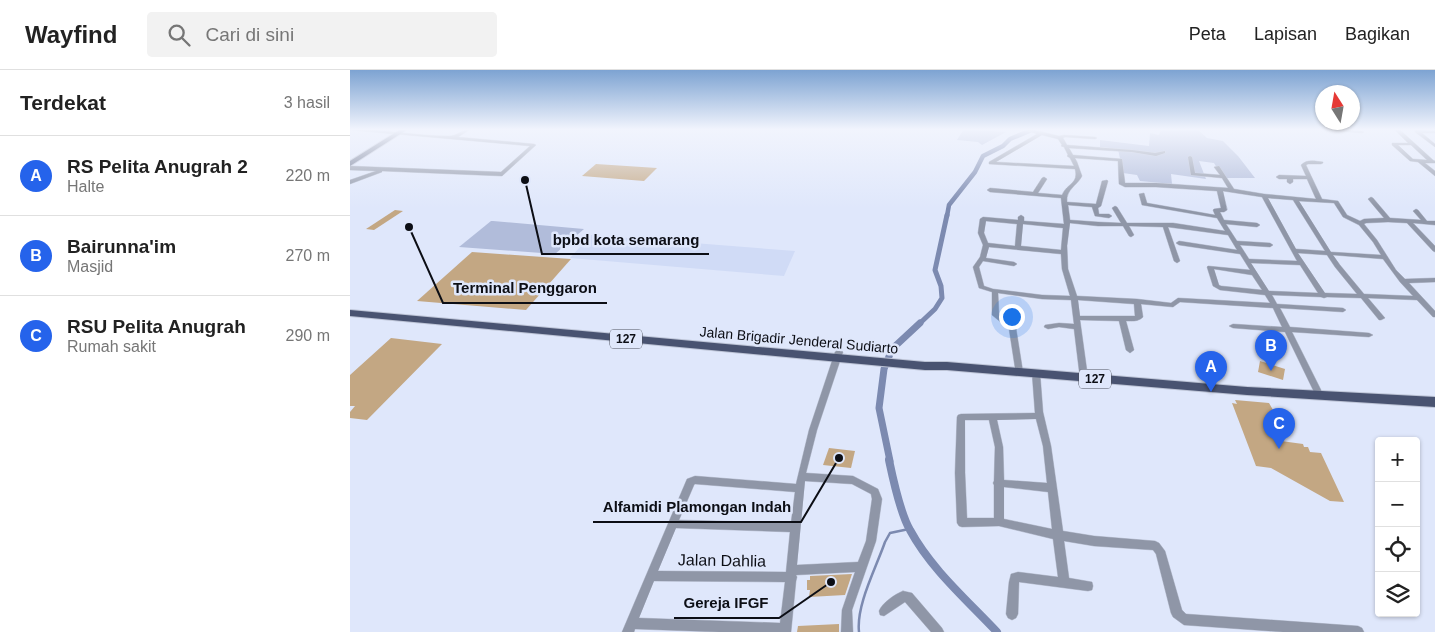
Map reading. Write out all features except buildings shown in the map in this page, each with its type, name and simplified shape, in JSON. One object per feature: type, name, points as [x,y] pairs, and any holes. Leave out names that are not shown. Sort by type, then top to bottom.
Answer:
[{"type":"main road","name":"Jalan Brigadir Jenderal Sudiarto","points":[[350,307],[839,355]]},
{"type":"main road","name":"Jalan Brigadir Jenderal Sudiarto","points":[[350,313],[878,358],[1084,378],[1247,391],[1319,394]]},
{"type":"main road","name":"127","points":[[1319,394],[1435,402]]},
{"type":"street","points":[[350,166],[366,155]]},
{"type":"street","points":[[350,166],[502,174],[523,155]]},
{"type":"street","points":[[1003,155],[989,164],[1078,168]]},
{"type":"street","points":[[1406,155],[1411,160],[1434,162]]},
{"type":"street","points":[[1070,156],[1078,168],[1079,176],[1077,181],[1067,189],[1065,200],[1065,269],[1074,298],[1084,378]]},
{"type":"street","points":[[1070,156],[1120,160],[1122,184],[1125,185],[1232,190],[1264,196],[1336,202],[1345,216],[1361,224],[1402,281],[1435,315]]},
{"type":"street","points":[[1190,157],[1193,174],[1224,177]]},
{"type":"street","points":[[1420,161],[1435,174]]},
{"type":"street","points":[[1320,201],[1303,164],[1321,163]]},
{"type":"street","points":[[1217,167],[1232,190]]},
{"type":"street","points":[[350,182],[383,169]]},
{"type":"street","points":[[1278,177],[1290,180],[1309,178]]},
{"type":"street","points":[[1035,194],[1044,179]]},
{"type":"street","points":[[1095,206],[1098,205],[1105,181]]},
{"type":"street","points":[[990,190],[1035,194],[1095,206]]},
{"type":"street","points":[[1220,190],[1224,210],[1216,210],[1220,220],[1276,307],[1319,394]]},
{"type":"street","points":[[1142,194],[1144,204],[1220,220],[1257,225]]},
{"type":"street","points":[[1264,196],[1301,263],[1324,296]]},
{"type":"street","points":[[1294,199],[1328,253],[1381,318]]},
{"type":"street","points":[[1371,199],[1388,220]]},
{"type":"street","points":[[1095,206],[1097,214],[1108,216]]},
{"type":"street","points":[[1115,208],[1131,235]]},
{"type":"street","points":[[1416,211],[1425,222]]},
{"type":"street","points":[[1230,234],[1165,225],[1066,224],[1021,219],[982,220],[981,234],[986,245],[976,267],[980,287],[994,291],[998,289],[1031,296],[1137,301],[1173,305],[1178,300],[1343,310]]},
{"type":"street","points":[[1018,248],[1021,219]]},
{"type":"street","points":[[1361,224],[1364,221],[1388,220],[1435,223]]},
{"type":"street","points":[[1408,221],[1435,250]]},
{"type":"street","points":[[1165,225],[1178,262]]},
{"type":"street","points":[[1178,243],[1242,253]]},
{"type":"street","points":[[1235,243],[1270,245]]},
{"type":"street","points":[[986,245],[1064,252]]},
{"type":"street","points":[[1294,251],[1386,257]]},
{"type":"street","points":[[981,259],[1014,264]]},
{"type":"street","points":[[1247,261],[1301,263]]},
{"type":"street","points":[[1254,273],[1210,267],[1218,288],[1324,296],[1420,298]]},
{"type":"street","points":[[1402,281],[1435,280]]},
{"type":"street","points":[[994,291],[995,308],[998,318],[1012,328],[1019,372]]},
{"type":"street","points":[[1077,318],[1122,320],[1138,318],[1137,301]]},
{"type":"street","points":[[1122,320],[1130,350]]},
{"type":"street","points":[[1048,327],[1059,325],[1078,327]]},
{"type":"street","points":[[1233,326],[1368,335]]},
{"type":"street","points":[[800,488],[695,480],[687,484],[673,524],[630,628],[785,630],[792,573],[796,528],[800,488],[801,477],[813,430],[839,355]]},
{"type":"street","points":[[1036,373],[1040,416],[1053,488],[1064,583]]},
{"type":"street","points":[[992,416],[999,447],[999,522]]},
{"type":"street","points":[[1040,416],[961,417],[959,420],[960,517],[962,523],[999,522],[1094,541],[1151,545],[1156,547],[1160,551],[1177,613],[1184,619],[1358,632]]},
{"type":"street","points":[[801,477],[853,480],[875,492],[877,499],[871,541],[847,610],[847,632]]},
{"type":"street","points":[[998,483],[1053,488]]},
{"type":"street","points":[[673,524],[796,528]]},
{"type":"street","name":"Jalan Dahlia","points":[[651,576],[792,573],[862,567]]},
{"type":"street","points":[[1012,614],[1015,578],[1026,577],[1088,586]]},
{"type":"street","points":[[884,611],[903,596],[908,597],[938,632]]},
{"type":"shaded area","points":[[1119,155],[1237,155],[1255,178],[1223,178],[1214,163],[1199,161],[1206,179],[1171,174],[1172,184],[1140,181],[1137,175],[1123,173]]},
{"type":"shaded area","points":[[491,221],[584,229],[555,254],[459,247]]},
{"type":"shaded area","points":[[591,235],[795,251],[784,276],[570,258]]},
{"type":"waterway","points":[[947,216],[949,205],[975,172],[985,155]]},
{"type":"waterway","points":[[918,325],[935,309],[942,298],[941,286],[935,270],[947,215]]},
{"type":"waterway","points":[[890,461],[879,408],[884,369],[892,349],[920,323]]},
{"type":"waterway","points":[[889,460],[897,496],[910,530],[928,558],[950,584],[997,632]]},
{"type":"waterway","points":[[859,632],[859,621],[864,599],[885,542],[890,533],[909,529]]},
{"type":"place","name":"bpbd kota semarang","points":[[525,180]]},
{"type":"place","name":"Terminal Penggaron","points":[[409,227]]},
{"type":"place","name":"Bairunna'im","points":[[1271,371]]},
{"type":"place","name":"RS Pelita Anugrah 2","points":[[1211,392]]},
{"type":"place","name":"RSU Pelita Anugrah","points":[[1279,449]]},
{"type":"place","name":"Alfamidi Plamongan Indah","points":[[839,458]]},
{"type":"place","name":"Gereja IFGF","points":[[831,582]]}]
